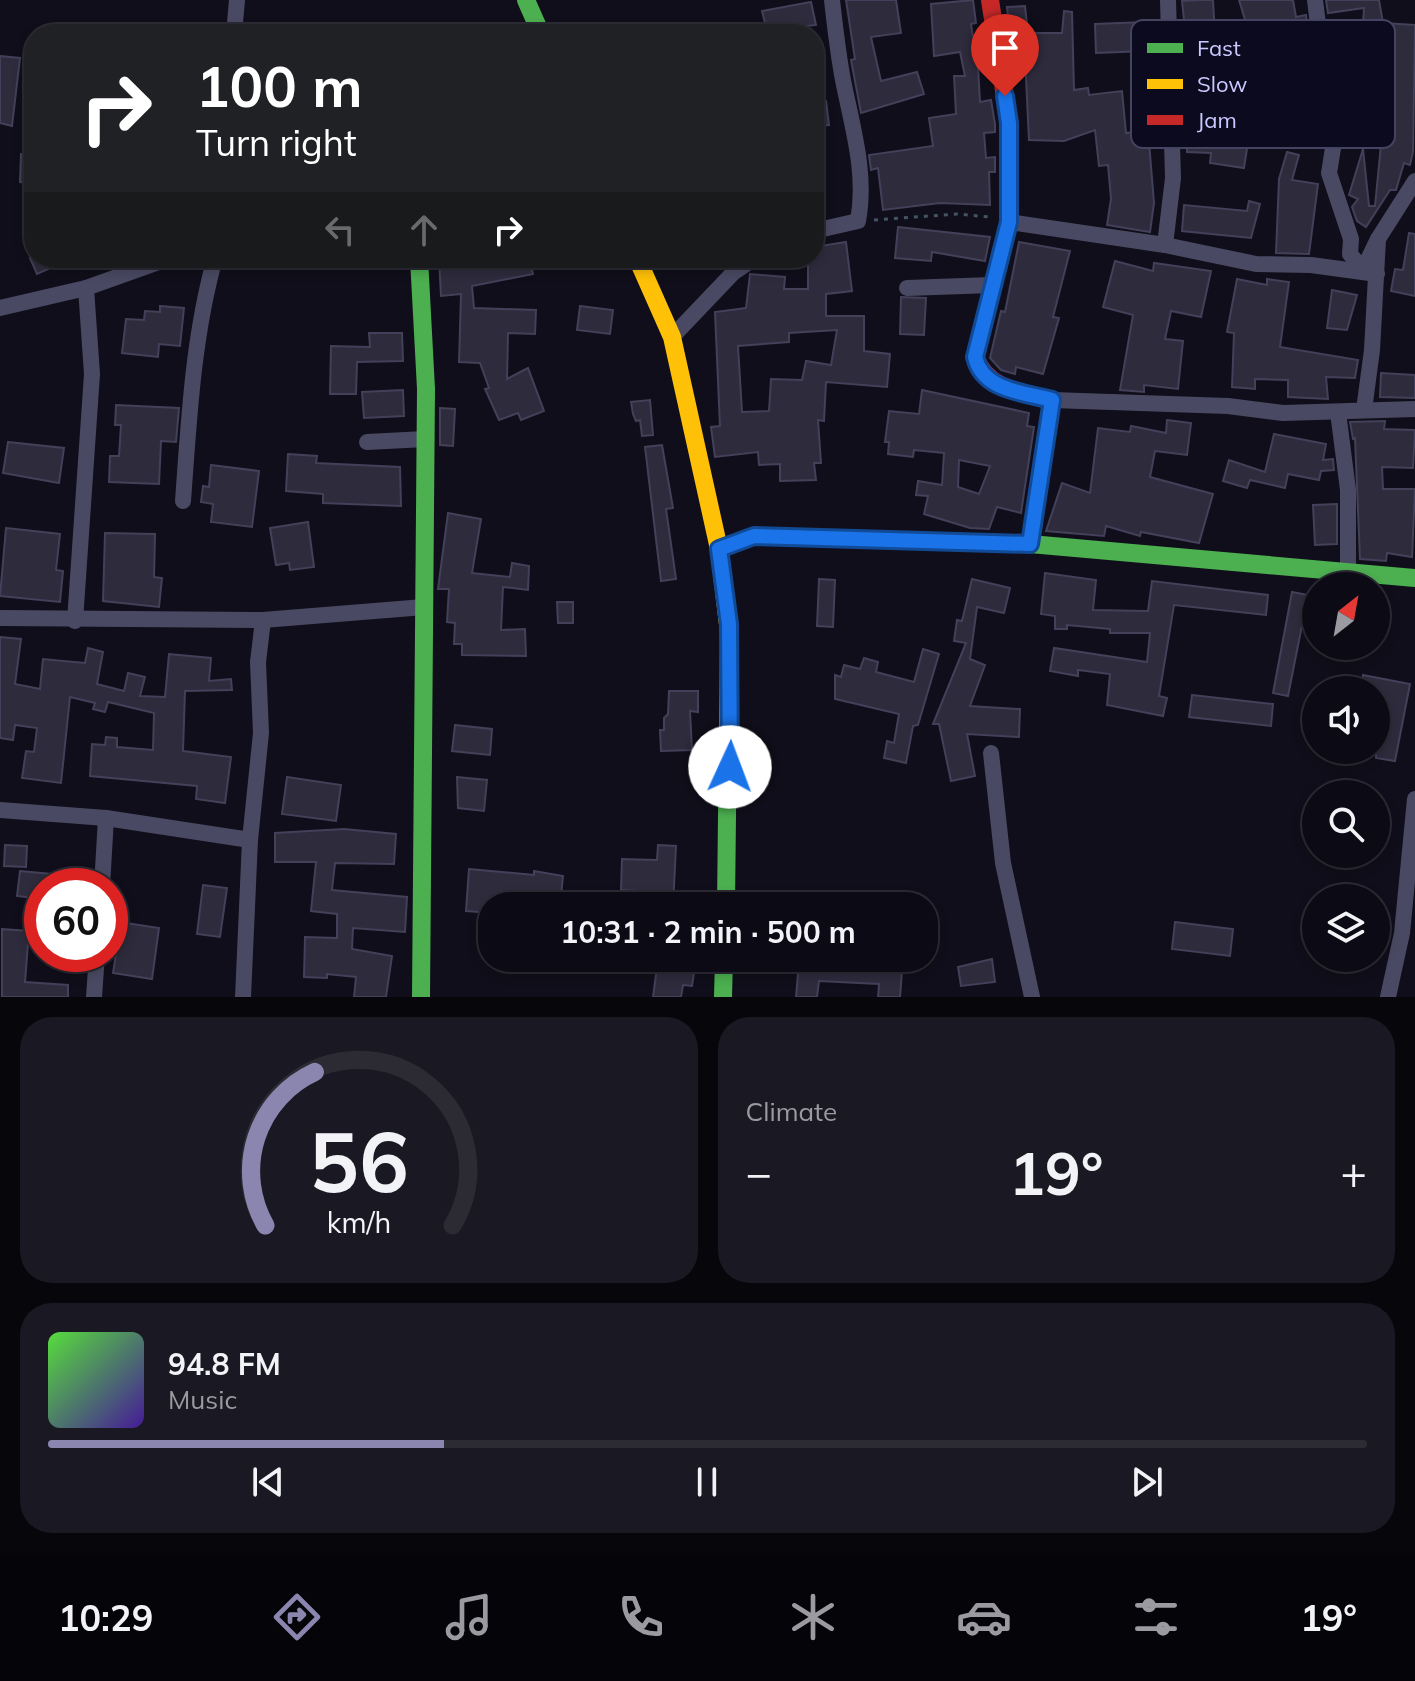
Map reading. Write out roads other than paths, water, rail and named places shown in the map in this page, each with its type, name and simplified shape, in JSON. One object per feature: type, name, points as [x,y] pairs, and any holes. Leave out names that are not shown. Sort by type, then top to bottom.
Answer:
[{"type":"street","points":[[235,24],[237,0]]},
{"type":"street","points":[[526,0],[537,24]]},
{"type":"street","points":[[824,229],[858,221],[862,204],[858,145],[842,79],[832,0]]},
{"type":"street","points":[[990,0],[1009,123],[1009,222],[976,343],[978,369],[993,384],[1052,400],[1228,406],[1283,413],[1415,409]]},
{"type":"street","points":[[1168,0],[1169,20]]},
{"type":"street","points":[[1315,0],[1317,20]]},
{"type":"street","points":[[1165,245],[1173,178],[1172,148]]},
{"type":"street","points":[[1333,148],[1329,173],[1351,239],[1350,254],[1370,272]]},
{"type":"street","points":[[1364,410],[1370,272],[1378,239],[1415,181]]},
{"type":"street","points":[[1009,222],[1165,245],[1256,264],[1370,272]]},
{"type":"street","points":[[0,308],[86,288],[142,268]]},
{"type":"street","points":[[183,501],[192,380],[203,299],[212,268]]},
{"type":"street","points":[[419,268],[425,439],[421,997]]},
{"type":"street","points":[[641,268],[672,337],[719,549],[729,624],[731,712],[726,892]]},
{"type":"street","points":[[672,337],[740,268]]},
{"type":"street","points":[[907,288],[992,285]]},
{"type":"street","points":[[75,621],[92,374],[86,288]]},
{"type":"street","points":[[1030,544],[1052,400]]},
{"type":"street","points":[[1338,412],[1348,490],[1348,572]]},
{"type":"street","points":[[367,442],[425,439]]},
{"type":"street","points":[[719,549],[754,536],[1030,544],[1337,572]]},
{"type":"street","points":[[1390,576],[1415,578]]},
{"type":"street","points":[[0,618],[75,621],[263,620],[424,607]]},
{"type":"street","points":[[243,997],[250,840],[261,733],[258,662],[263,620]]},
{"type":"street","points":[[991,753],[1009,900],[1032,997]]},
{"type":"street","points":[[1388,997],[1402,933],[1415,799]]},
{"type":"street","points":[[0,810],[106,818],[250,840]]},
{"type":"street","points":[[103,868],[106,818]]},
{"type":"street","points":[[94,997],[96,972]]},
{"type":"street","points":[[723,997],[724,972]]}]
